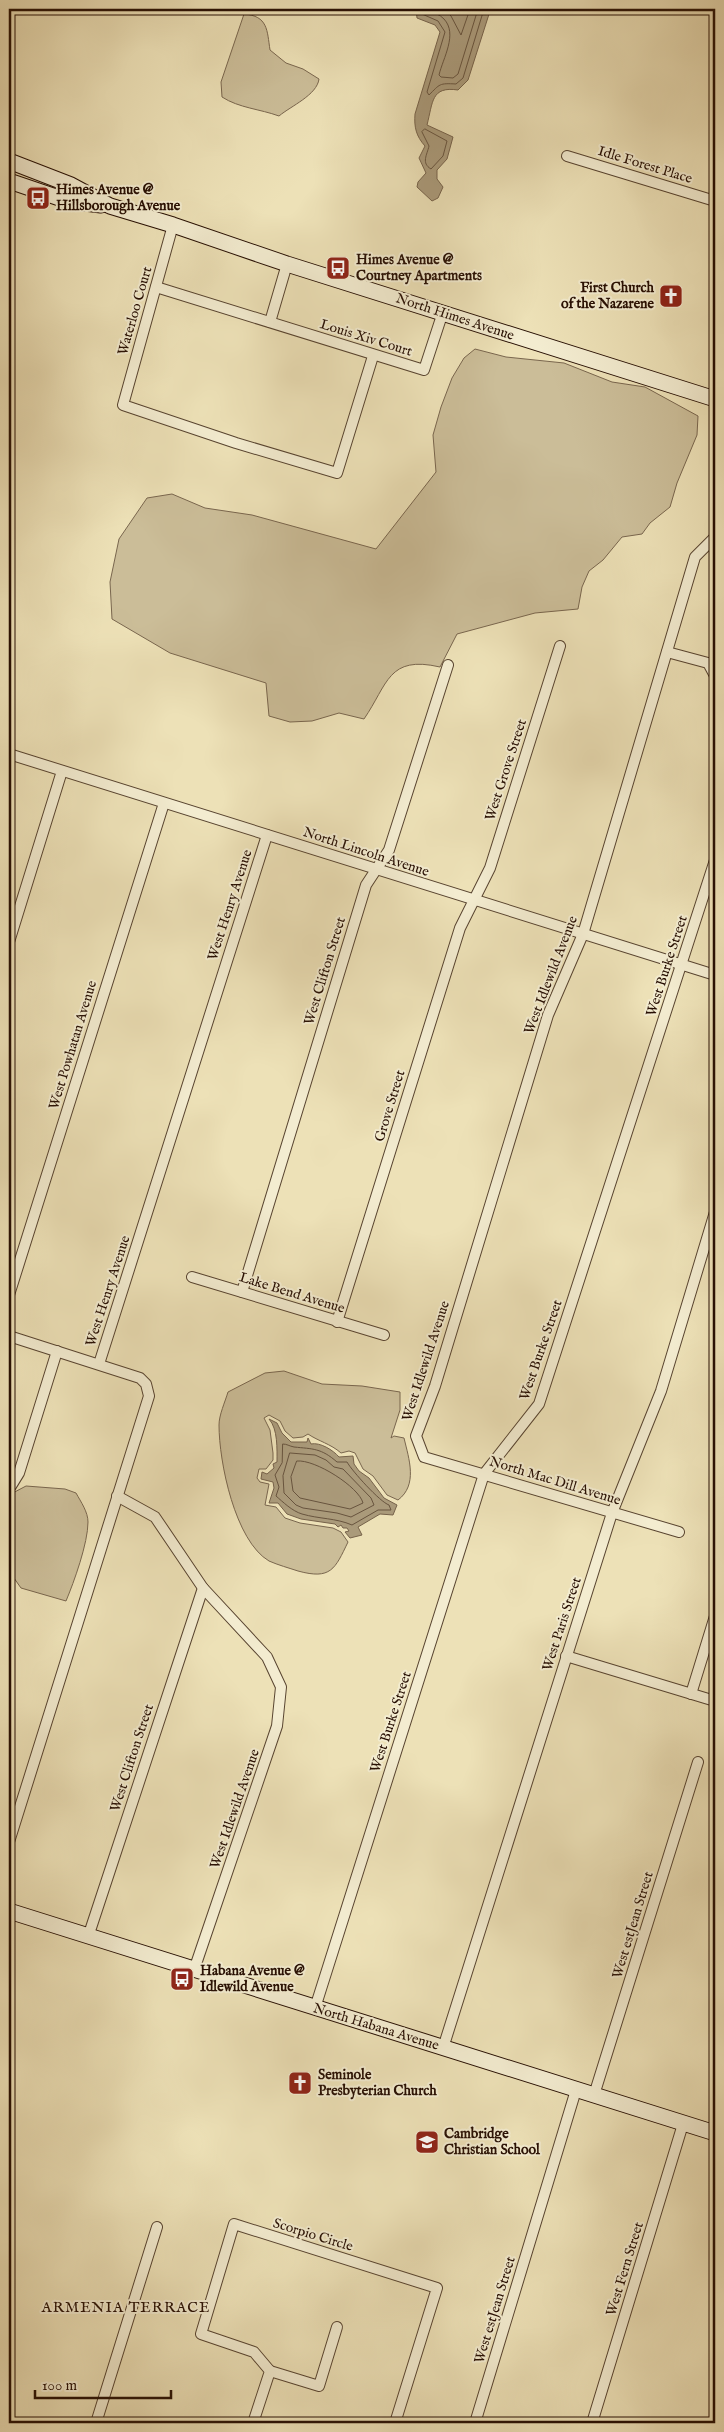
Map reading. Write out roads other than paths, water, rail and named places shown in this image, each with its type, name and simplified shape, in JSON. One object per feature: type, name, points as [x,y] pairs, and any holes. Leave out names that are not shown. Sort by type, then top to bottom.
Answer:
[{"type":"street","name":"Idle Forest Place","points":[[567,156],[715,201]]},
{"type":"street","name":"North Himes Avenue","points":[[9,161],[71,185],[110,206]]},
{"type":"street","name":"North Himes Avenue","points":[[9,181],[68,201],[110,206],[174,225],[288,264],[715,399]]},
{"type":"street","name":"Waterloo Court","points":[[174,225],[123,406],[236,443],[337,473],[373,356]]},
{"type":"street","points":[[270,322],[288,264]]},
{"type":"street","name":"Louis Xiv Court","points":[[156,287],[373,356],[424,370],[443,312]]},
{"type":"street","name":"West Idlewild Avenue","points":[[424,1457],[416,1436],[435,1386],[548,1015],[583,934],[695,558],[715,537]]},
{"type":"street","name":"West Grove Street","points":[[474,900],[490,868],[560,646]]},
{"type":"street","points":[[667,652],[708,663],[715,676]]},
{"type":"street","name":"West Clifton Street","points":[[242,1292],[366,885],[389,850],[448,665]]},
{"type":"street","name":"North Lincoln Avenue","points":[[9,754],[715,975]]},
{"type":"street","points":[[9,942],[62,771]]},
{"type":"street","name":"West Powhatan Avenue","points":[[9,1295],[164,803]]},
{"type":"street","name":"West Henry Avenue","points":[[9,1842],[149,1396],[146,1384],[140,1378],[99,1364],[267,834]]},
{"type":"street","name":"West Burke Street","points":[[315,2008],[484,1474],[539,1404],[715,860]]},
{"type":"street","name":"Grove Street","points":[[338,1322],[460,928],[474,900]]},
{"type":"street","name":"West Paris Street","points":[[443,2048],[612,1513],[661,1391],[715,1212]]},
{"type":"street","name":"Lake Bend Avenue","points":[[192,1277],[384,1336]]},
{"type":"street","points":[[9,1336],[99,1364]]},
{"type":"street","points":[[10,1486],[19,1473],[57,1351]]},
{"type":"street","name":"North Mac Dill Avenue","points":[[424,1457],[679,1532]]},
{"type":"street","name":"West Idlewild Avenue","points":[[117,1496],[155,1518],[202,1588],[266,1657],[281,1687],[277,1726],[194,1970]]},
{"type":"street","name":"West Clifton Street","points":[[88,1937],[202,1588]]},
{"type":"street","points":[[691,1694],[715,1616]]},
{"type":"street","points":[[566,1656],[715,1702]]},
{"type":"street","name":"West estJean Street","points":[[594,2095],[698,1762]]},
{"type":"street","name":"North Habana Avenue","points":[[9,1911],[715,2133]]},
{"type":"street","name":"West estJean Street","points":[[475,2423],[576,2090]]},
{"type":"street","name":"West Fern Street","points":[[592,2423],[683,2124]]},
{"type":"street","name":"Scorpio Circle","points":[[270,2371],[254,2352],[201,2334],[234,2224],[436,2288],[395,2423]]},
{"type":"street","points":[[96,2423],[157,2227]]},
{"type":"street","points":[[254,2423],[270,2371],[319,2386],[337,2327]]},
{"type":"water","points":[[416,9],[483,9],[490,11],[468,80],[458,90],[449,89],[438,93],[432,103],[427,125],[453,137],[447,159],[437,170],[437,179],[443,187],[438,198],[432,201],[417,187],[418,182],[426,173],[419,158],[425,146],[415,127],[415,114],[440,32],[435,25],[417,18]]},
{"type":"water","points":[[269,1419],[277,1423],[282,1433],[291,1442],[307,1442],[308,1438],[311,1444],[326,1447],[339,1457],[353,1456],[354,1464],[359,1471],[369,1478],[384,1498],[397,1505],[393,1515],[380,1514],[358,1527],[362,1535],[350,1538],[345,1532],[349,1531],[347,1528],[343,1528],[341,1525],[338,1527],[335,1524],[301,1519],[287,1514],[278,1503],[269,1503],[274,1488],[273,1482],[261,1479],[262,1472],[267,1474],[274,1468],[273,1464],[277,1462],[277,1445],[274,1428]]},
{"type":"place","name":"Himes Avenue @ Hillsborough Avenue","points":[[38,198]]},
{"type":"place","name":"Himes Avenue @ Courtney Apartments","points":[[338,268]]},
{"type":"place","name":"First Church of the Nazarene","points":[[671,296]]},
{"type":"place","name":"Habana Avenue @ Idlewild Avenue","points":[[182,1979]]},
{"type":"place","name":"Seminole Presbyterian Church","points":[[300,2083]]},
{"type":"place","name":"Cambridge Christian School","points":[[427,2142]]},
{"type":"district","name":"ARMENIA TERRACE","points":[[126,2307]]}]
